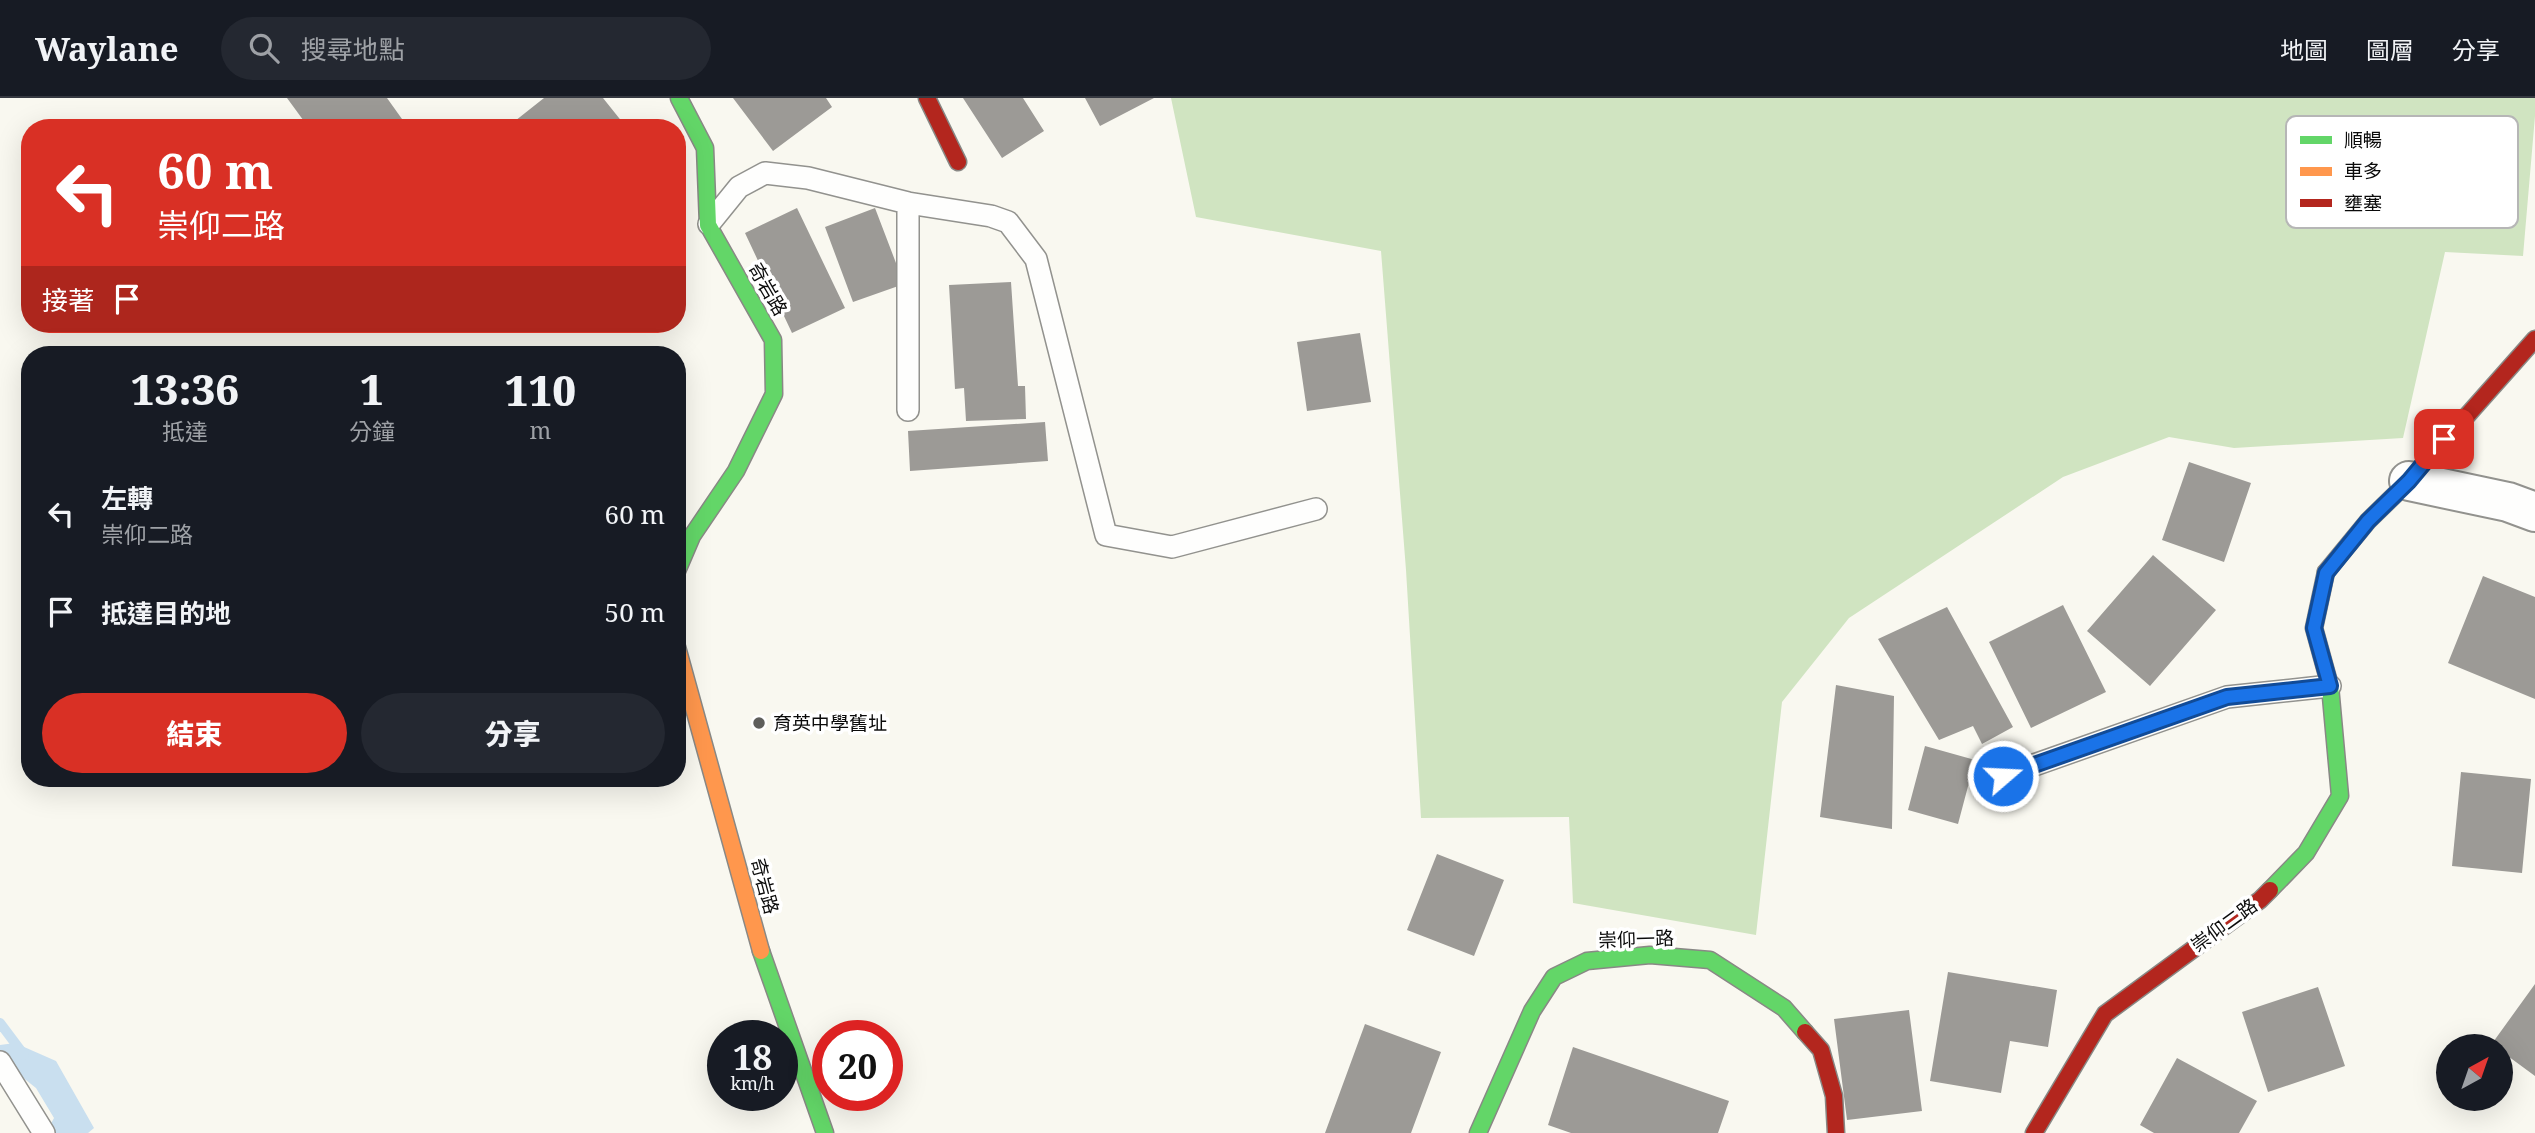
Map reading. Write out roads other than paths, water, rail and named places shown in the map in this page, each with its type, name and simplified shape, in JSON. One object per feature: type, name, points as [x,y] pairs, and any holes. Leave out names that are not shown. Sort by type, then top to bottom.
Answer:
[{"type":"street","name":"奇岩路","points":[[678,98],[705,148],[708,225],[773,340],[774,394],[737,471],[692,536],[686,550]]},
{"type":"street","points":[[927,98],[958,162]]},
{"type":"street","name":"崇仰二路","points":[[2034,1133],[2105,1014],[2260,900],[2306,853],[2340,796],[2330,686],[2314,628],[2326,573],[2368,521],[2409,481],[2535,339]]},
{"type":"street","points":[[2409,481],[2508,502],[2535,512]]},
{"type":"street","name":"奇岩路","points":[[686,683],[707,750],[758,942],[825,1133]]},
{"type":"street","name":"崇仰一路","points":[[1478,1133],[1532,1011],[1555,976],[1587,961],[1650,955],[1710,960],[1784,1008],[1821,1050],[1834,1096],[1836,1133]]},
{"type":"lane","points":[[708,225],[739,187],[765,173],[808,178],[908,203],[992,216],[1008,222],[1036,259],[1106,535],[1172,547],[1316,509]]},
{"type":"lane","points":[[908,203],[908,410]]},
{"type":"lane","points":[[2003,776],[2227,697],[2330,686]]},
{"type":"lane","points":[[0,1062],[44,1133]]},
{"type":"water","points":[[15,1043],[56,1061],[94,1128],[88,1133],[46,1133],[54,1118],[36,1088],[12,1069],[0,1072],[0,1045]]},
{"type":"waterway","points":[[0,1023],[24,1055]]},
{"type":"place","name":"育英中學舊址","points":[[759,723]]}]
